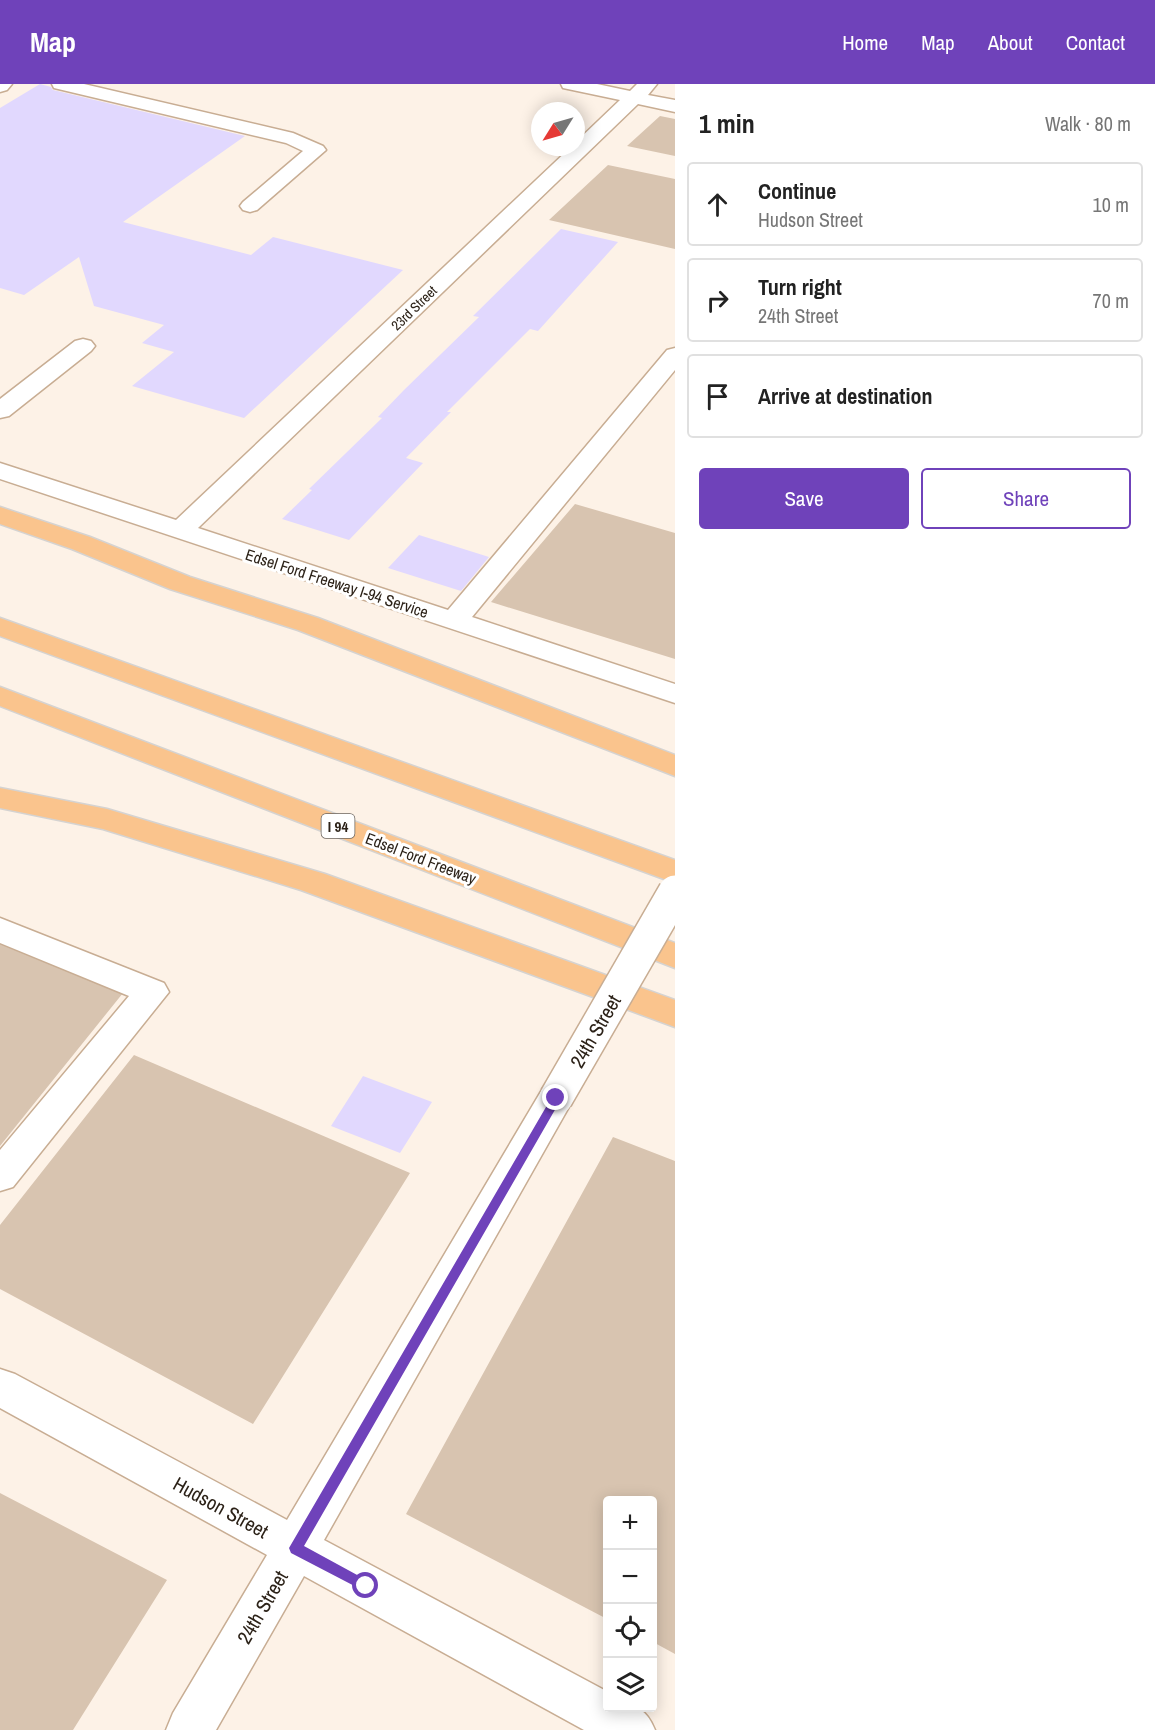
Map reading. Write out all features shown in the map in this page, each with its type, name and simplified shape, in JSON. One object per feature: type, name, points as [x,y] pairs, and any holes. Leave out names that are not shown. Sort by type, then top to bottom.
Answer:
[{"type":"highway","points":[[0,515],[81,543],[180,583]]},
{"type":"highway","points":[[0,538],[180,583],[308,624],[675,766]]},
{"type":"highway","points":[[0,626],[675,873]]},
{"type":"highway","name":"Edsel Ford Freeway","points":[[0,696],[675,956]]},
{"type":"highway","points":[[0,798],[107,819],[313,882],[675,1014]]},
{"type":"street","points":[[61,84],[293,139],[316,150],[250,206]]},
{"type":"street","points":[[570,84],[640,91],[675,106]]},
{"type":"street","name":"23rd Street","points":[[180,531],[640,91]]},
{"type":"street","points":[[0,411],[82,346]]},
{"type":"street","points":[[454,621],[675,354]]},
{"type":"street","name":"Edsel Ford Freeway I-94 Service","points":[[0,471],[675,694]]},
{"type":"street","name":"24th Street","points":[[190,1730],[675,892]]},
{"type":"street","points":[[0,930],[152,992],[0,1176]]},
{"type":"street","name":"Hudson Street","points":[[0,1387],[631,1730]]},
{"type":"shaded area","points":[[660,116],[675,119],[675,156],[627,146]]},
{"type":"shaded area","points":[[608,165],[675,179],[675,249],[549,220]]},
{"type":"shaded area","points":[[575,504],[675,533],[675,659],[491,602]]},
{"type":"shaded area","points":[[0,942],[123,993],[0,1146]]},
{"type":"shaded area","points":[[134,1055],[410,1173],[253,1424],[0,1289],[0,1225]]},
{"type":"shaded area","points":[[613,1137],[675,1161],[675,1654],[657,1644],[657,1496],[603,1496],[603,1617],[406,1514]]},
{"type":"shaded area","points":[[0,1493],[167,1580],[73,1730],[0,1730]]},
{"type":"building","points":[[40,84],[51,87],[53,90],[245,136],[123,222],[251,255],[273,237],[403,270],[244,418],[132,386],[174,352],[142,343],[164,325],[94,306],[79,257],[24,295],[0,288],[0,108]]},
{"type":"building","points":[[561,229],[618,242],[538,331],[530,329],[447,412],[451,412],[406,458],[423,463],[349,540],[282,519],[312,490],[309,489],[382,418],[378,417],[404,390],[479,317],[473,316]]},
{"type":"building","points":[[419,535],[489,557],[461,591],[388,568]]},
{"type":"building","points":[[363,1076],[432,1102],[400,1153],[331,1126]]},
{"type":"route","points":[[366,1586],[296,1548],[556,1098]]}]
